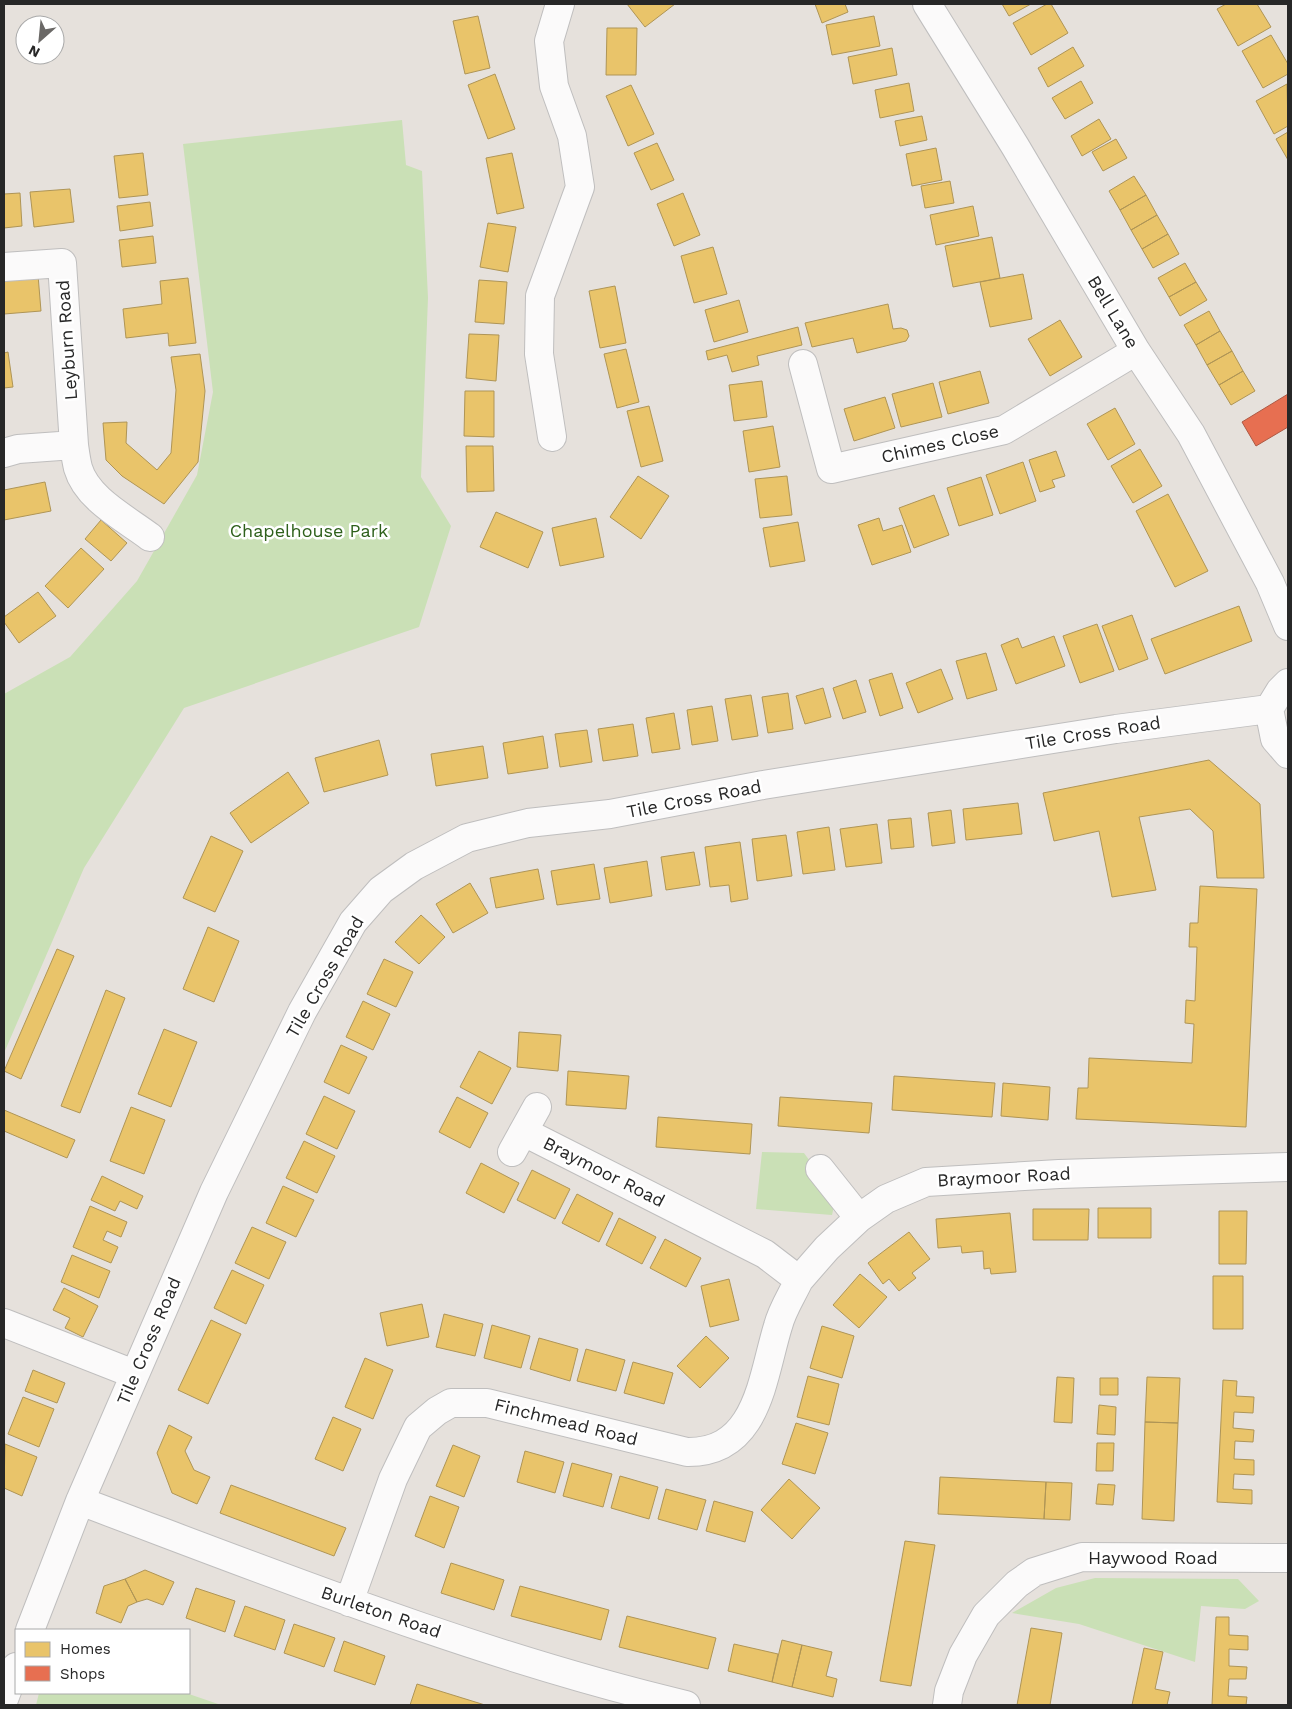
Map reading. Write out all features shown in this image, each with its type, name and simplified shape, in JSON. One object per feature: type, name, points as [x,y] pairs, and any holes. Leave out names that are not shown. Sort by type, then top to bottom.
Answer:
[{"type":"street","points":[[552,437],[539,354],[540,296],[580,187],[572,136],[554,86],[549,42],[560,4]]},
{"type":"street","name":"Bell Lane","points":[[927,4],[1015,146],[1136,350],[1191,434],[1223,491],[1270,583],[1288,626]]},
{"type":"street","name":"Leyburn Road","points":[[4,266],[62,263],[74,445],[78,469],[91,491],[97,497],[150,537]]},
{"type":"street","name":"Chimes Close","points":[[803,364],[832,469],[1004,430],[1136,350]]},
{"type":"street","points":[[4,453],[18,449],[74,445]]},
{"type":"street","points":[[1288,683],[1280,691],[1269,709],[1275,739],[1288,754]]},
{"type":"street","name":"Tile Cross Road","points":[[30,1629],[80,1501],[214,1192],[302,1012],[353,922],[381,890],[414,866],[467,838],[528,824],[610,814],[763,786],[1087,734],[1269,709]]},
{"type":"street","name":"Braymoor Road","points":[[537,1106],[518,1142],[765,1254],[799,1280],[827,1248],[860,1218],[886,1199],[926,1182],[1059,1174],[1288,1167]]},
{"type":"street","points":[[820,1169],[860,1218]]},
{"type":"street","name":"Finchmead Road","points":[[349,1602],[393,1479],[418,1427],[437,1411],[451,1403],[487,1403],[687,1452],[705,1452],[724,1443],[742,1428],[754,1410],[778,1324],[799,1280]]},
{"type":"street","points":[[4,1323],[134,1374]]},
{"type":"street","name":"Burleton Road","points":[[80,1501],[349,1602],[606,1686],[686,1705]]},
{"type":"street","name":"Haywood Road","points":[[947,1705],[949,1691],[963,1655],[986,1615],[1017,1584],[1034,1572],[1082,1557],[1288,1558]]},
{"type":"street","points":[[4,1699],[15,1670]]},
{"type":"green space","name":"Chapelhouse Park","points":[[402,120],[406,165],[422,171],[428,298],[421,477],[451,526],[419,627],[184,708],[84,868],[4,1053],[4,694],[70,657],[137,581],[197,475],[213,392],[183,144]]},
{"type":"green space","points":[[762,1152],[804,1153],[830,1190],[833,1206],[832,1215],[756,1209]]},
{"type":"green space","points":[[1095,1578],[1238,1579],[1259,1601],[1245,1609],[1201,1606],[1195,1662],[1079,1624],[1012,1613],[1056,1588]]},
{"type":"green space","points":[[39,1694],[189,1694],[221,1705],[36,1705]]},
{"type":"building: Homes","points":[[627,4],[675,4],[645,27]]},
{"type":"building: Homes","points":[[815,4],[845,4],[848,12],[822,23]]},
{"type":"building: Homes","points":[[1002,4],[1031,4],[1009,16]]},
{"type":"building: Homes","points":[[1047,4],[1051,4],[1068,33],[1031,55],[1013,23]]},
{"type":"building: Homes","points":[[1226,4],[1257,4],[1271,27],[1238,46],[1217,9]]},
{"type":"building: Homes","points":[[478,16],[490,68],[465,74],[453,21]]},
{"type":"building: Homes","points":[[874,16],[880,46],[832,55],[826,25]]},
{"type":"building: Homes","points":[[607,28],[637,28],[636,75],[606,75]]},
{"type":"building: Homes","points":[[1271,35],[1288,64],[1288,74],[1263,88],[1242,51]]},
{"type":"building: Homes","points":[[1073,47],[1084,66],[1048,87],[1038,68]]},
{"type":"building: Homes","points":[[892,48],[897,75],[853,84],[848,57]]},
{"type":"building: Homes","points":[[495,74],[515,129],[488,139],[468,85]]},
{"type":"building: Homes","points":[[1081,81],[1093,103],[1065,119],[1052,98]]},
{"type":"building: Homes","points":[[909,83],[914,111],[880,118],[875,90]]},
{"type":"building: Homes","points":[[1287,84],[1288,126],[1274,134],[1256,101]]},
{"type":"building: Homes","points":[[631,85],[654,134],[628,146],[606,96]]},
{"type":"building: Homes","points":[[922,116],[927,140],[900,146],[895,121]]},
{"type":"building: Homes","points":[[1099,119],[1111,139],[1082,156],[1071,136]]},
{"type":"building: Homes","points":[[1288,132],[1288,160],[1276,139]]},
{"type":"building: Homes","points":[[1116,139],[1127,158],[1103,171],[1092,152]]},
{"type":"building: Homes","points":[[657,143],[674,180],[651,190],[634,153]]},
{"type":"building: Homes","points":[[936,148],[942,180],[912,186],[906,154]]},
{"type":"building: Homes","points":[[143,153],[148,195],[119,198],[114,156]]},
{"type":"building: Homes","points":[[512,153],[524,208],[497,214],[486,158]]},
{"type":"building: Homes","points":[[1134,176],[1146,195],[1120,210],[1109,191]]},
{"type":"building: Homes","points":[[950,181],[954,203],[925,208],[921,186]]},
{"type":"building: Homes","points":[[70,189],[74,222],[34,227],[30,192]]},
{"type":"building: Homes","points":[[20,193],[22,226],[4,228],[4,194]]},
{"type":"building: Homes","points":[[683,193],[700,235],[674,246],[657,204]]},
{"type":"building: Homes","points":[[1146,195],[1157,215],[1131,230],[1120,210]]},
{"type":"building: Homes","points":[[150,202],[153,226],[120,231],[117,206]]},
{"type":"building: Homes","points":[[973,206],[979,236],[936,245],[930,215]]},
{"type":"building: Homes","points":[[1157,215],[1168,234],[1142,249],[1131,230]]},
{"type":"building: Homes","points":[[488,223],[516,227],[508,272],[480,267]]},
{"type":"building: Homes","points":[[1168,234],[1179,254],[1153,268],[1142,249]]},
{"type":"building: Homes","points":[[153,236],[156,263],[122,267],[119,240]]},
{"type":"building: Homes","points":[[992,237],[1000,278],[953,287],[945,246]]},
{"type":"building: Homes","points":[[713,247],[727,294],[694,303],[681,256]]},
{"type":"building: Homes","points":[[1185,263],[1196,282],[1169,297],[1158,278]]},
{"type":"building: Homes","points":[[1023,274],[1032,319],[990,327],[980,282]]},
{"type":"building: Homes","points":[[38,275],[41,311],[4,314],[4,278]]},
{"type":"building: Homes","points":[[188,278],[196,343],[169,346],[168,333],[126,338],[123,309],[162,304],[160,281]]},
{"type":"building: Homes","points":[[479,280],[507,282],[504,324],[475,322]]},
{"type":"building: Homes","points":[[1196,282],[1207,300],[1180,316],[1169,297]]},
{"type":"building: Homes","points":[[615,286],[626,343],[600,348],[589,291]]},
{"type":"building: Homes","points":[[739,300],[748,332],[714,342],[705,310]]},
{"type":"building: Homes","points":[[888,304],[893,329],[901,328],[907,330],[909,336],[906,341],[857,353],[853,338],[812,347],[805,323]]},
{"type":"building: Homes","points":[[1209,311],[1220,331],[1196,345],[1184,325]]},
{"type":"building: Homes","points":[[1060,320],[1082,357],[1050,376],[1028,339]]},
{"type":"building: Homes","points":[[798,327],[802,345],[757,356],[759,365],[732,372],[727,355],[708,360],[706,351]]},
{"type":"building: Homes","points":[[1220,331],[1232,351],[1207,365],[1196,345]]},
{"type":"building: Homes","points":[[469,334],[499,335],[496,381],[466,378]]},
{"type":"building: Homes","points":[[626,349],[639,402],[617,408],[604,354]]},
{"type":"building: Homes","points":[[1232,351],[1243,371],[1219,385],[1207,365]]},
{"type":"building: Homes","points":[[8,352],[13,387],[4,388],[4,353]]},
{"type":"building: Homes","points":[[200,354],[205,391],[198,462],[164,504],[122,476],[106,460],[103,423],[127,422],[126,443],[157,470],[171,453],[176,390],[171,357]]},
{"type":"building: Homes","points":[[980,371],[989,403],[948,414],[939,382]]},
{"type":"building: Homes","points":[[1243,371],[1255,391],[1231,405],[1219,385]]},
{"type":"building: Homes","points":[[762,381],[767,417],[734,421],[729,385]]},
{"type":"building: Homes","points":[[933,383],[942,417],[901,427],[892,394]]},
{"type":"building: Homes","points":[[465,391],[494,391],[494,437],[464,436]]},
{"type":"building: Homes","points":[[885,397],[895,428],[854,441],[844,409]]},
{"type":"building: Homes","points":[[649,406],[663,461],[641,467],[627,411]]},
{"type":"building: Homes","points":[[1115,408],[1135,444],[1108,460],[1087,424]]},
{"type":"building: Homes","points":[[773,426],[780,467],[749,472],[743,431]]},
{"type":"building: Homes","points":[[466,446],[493,446],[494,491],[467,492]]},
{"type":"building: Homes","points":[[1140,449],[1162,486],[1133,503],[1111,466]]},
{"type":"building: Homes","points":[[1056,451],[1065,476],[1052,480],[1055,487],[1040,492],[1029,460]]},
{"type":"building: Homes","points":[[1023,462],[1036,501],[1000,514],[986,475]]},
{"type":"building: Homes","points":[[638,476],[669,496],[641,539],[610,517]]},
{"type":"building: Homes","points":[[787,476],[792,515],[760,518],[755,479]]},
{"type":"building: Homes","points":[[981,477],[993,515],[959,526],[947,488]]},
{"type":"building: Homes","points":[[45,482],[51,511],[4,520],[4,490]]},
{"type":"building: Homes","points":[[1168,494],[1208,571],[1175,587],[1136,511]]},
{"type":"building: Homes","points":[[934,495],[949,535],[914,548],[899,508]]},
{"type":"building: Homes","points":[[496,512],[543,532],[528,568],[480,547]]},
{"type":"building: Homes","points":[[596,518],[604,557],[560,566],[552,528]]},
{"type":"building: Homes","points":[[879,518],[883,531],[902,525],[911,552],[872,565],[858,525]]},
{"type":"building: Homes","points":[[101,520],[127,543],[111,561],[85,539]]},
{"type":"building: Homes","points":[[798,522],[805,561],[770,567],[763,528]]},
{"type":"building: Homes","points":[[81,548],[104,569],[68,608],[45,586]]},
{"type":"building: Homes","points":[[38,592],[56,616],[19,643],[4,622],[4,617]]},
{"type":"building: Homes","points":[[1239,606],[1252,641],[1165,674],[1151,639]]},
{"type":"building: Homes","points":[[1132,615],[1148,659],[1119,670],[1102,626]]},
{"type":"building: Homes","points":[[1097,624],[1114,671],[1080,683],[1063,636]]},
{"type":"building: Homes","points":[[1054,636],[1065,666],[1016,684],[1001,645],[1018,638],[1022,648]]},
{"type":"building: Homes","points":[[986,653],[997,690],[967,699],[956,661]]},
{"type":"building: Homes","points":[[941,669],[953,699],[918,713],[906,683]]},
{"type":"building: Homes","points":[[892,673],[903,708],[880,716],[869,680]]},
{"type":"building: Homes","points":[[856,680],[866,712],[843,719],[833,688]]},
{"type":"building: Homes","points":[[823,688],[831,717],[805,724],[796,696]]},
{"type":"building: Homes","points":[[788,693],[793,729],[768,733],[762,697]]},
{"type":"building: Homes","points":[[751,695],[758,736],[732,740],[725,699]]},
{"type":"building: Homes","points":[[712,706],[718,741],[692,745],[687,710]]},
{"type":"building: Homes","points":[[674,713],[680,749],[652,753],[646,718]]},
{"type":"building: Homes","points":[[633,724],[638,756],[603,761],[598,729]]},
{"type":"building: Homes","points":[[587,730],[592,762],[560,767],[555,734]]},
{"type":"building: Homes","points":[[543,736],[548,768],[508,774],[503,743]]},
{"type":"building: Homes","points":[[379,740],[388,775],[324,792],[315,758]]},
{"type":"building: Homes","points":[[483,746],[488,778],[436,786],[431,754]]},
{"type":"building: Homes","points":[[1209,760],[1260,804],[1264,878],[1217,878],[1213,831],[1190,809],[1139,817],[1156,890],[1112,897],[1099,831],[1054,841],[1043,793]]},
{"type":"building: Homes","points":[[288,772],[309,803],[251,843],[230,813]]},
{"type":"building: Homes","points":[[1018,803],[1022,834],[966,840],[963,809]]},
{"type":"building: Homes","points":[[951,810],[955,843],[932,846],[928,813]]},
{"type":"building: Homes","points":[[911,818],[914,847],[891,849],[888,820]]},
{"type":"building: Homes","points":[[877,824],[882,863],[846,867],[840,829]]},
{"type":"building: Homes","points":[[829,827],[835,870],[803,874],[797,832]]},
{"type":"building: Homes","points":[[786,835],[792,876],[757,881],[752,839]]},
{"type":"building: Homes","points":[[211,836],[243,851],[215,912],[183,898]]},
{"type":"building: Homes","points":[[740,842],[748,899],[731,902],[729,885],[710,887],[705,847]]},
{"type":"building: Homes","points":[[694,852],[700,885],[666,890],[661,857]]},
{"type":"building: Homes","points":[[647,861],[652,896],[610,903],[604,868]]},
{"type":"building: Homes","points":[[594,864],[600,899],[557,905],[551,871]]},
{"type":"building: Homes","points":[[538,869],[544,899],[496,908],[490,878]]},
{"type":"building: Homes","points":[[470,883],[488,913],[453,933],[436,904]]},
{"type":"building: Homes","points":[[1200,886],[1257,889],[1246,1127],[1076,1119],[1078,1088],[1088,1088],[1089,1058],[1192,1063],[1194,1024],[1185,1023],[1186,1000],[1195,1001],[1197,947],[1189,947],[1190,923],[1198,923]]},
{"type":"building: Homes","points":[[421,915],[445,937],[419,964],[395,942]]},
{"type":"building: Homes","points":[[208,927],[239,941],[214,1002],[183,989]]},
{"type":"building: Homes","points":[[57,949],[74,956],[21,1079],[4,1071]]},
{"type":"building: Homes","points":[[384,959],[413,972],[396,1007],[367,994]]},
{"type":"building: Homes","points":[[106,990],[125,998],[80,1113],[61,1106]]},
{"type":"building: Homes","points":[[363,1001],[390,1014],[373,1050],[346,1037]]},
{"type":"building: Homes","points":[[164,1029],[197,1042],[171,1107],[138,1094]]},
{"type":"building: Homes","points":[[519,1032],[561,1035],[558,1071],[517,1067]]},
{"type":"building: Homes","points":[[341,1045],[367,1057],[349,1094],[324,1082]]},
{"type":"building: Homes","points":[[479,1051],[511,1068],[492,1104],[460,1087]]},
{"type":"building: Homes","points":[[568,1071],[629,1076],[626,1109],[566,1105]]},
{"type":"building: Homes","points":[[894,1076],[995,1083],[992,1117],[892,1110]]},
{"type":"building: Homes","points":[[1003,1083],[1050,1087],[1048,1120],[1001,1116]]},
{"type":"building: Homes","points":[[324,1096],[355,1111],[337,1149],[306,1134]]},
{"type":"building: Homes","points":[[457,1097],[488,1113],[470,1148],[439,1132]]},
{"type":"building: Homes","points":[[780,1097],[872,1103],[869,1133],[778,1126]]},
{"type":"building: Homes","points":[[131,1107],[165,1120],[144,1174],[110,1161]]},
{"type":"building: Homes","points":[[4,1110],[75,1140],[67,1158],[4,1131]]},
{"type":"building: Homes","points":[[658,1117],[752,1124],[750,1154],[656,1147]]},
{"type":"building: Homes","points":[[304,1141],[335,1156],[317,1193],[286,1178]]},
{"type":"building: Homes","points":[[481,1163],[519,1183],[504,1213],[466,1193]]},
{"type":"building: Homes","points":[[532,1170],[570,1189],[555,1219],[517,1200]]},
{"type":"building: Homes","points":[[102,1176],[143,1196],[137,1209],[120,1201],[115,1211],[91,1200]]},
{"type":"building: Homes","points":[[283,1186],[314,1200],[296,1237],[266,1223]]},
{"type":"building: Homes","points":[[577,1194],[613,1213],[599,1242],[562,1223]]},
{"type":"building: Homes","points":[[90,1206],[127,1222],[121,1237],[107,1231],[103,1240],[118,1247],[111,1263],[73,1247]]},
{"type":"building: Homes","points":[[1098,1208],[1151,1208],[1151,1238],[1098,1238]]},
{"type":"building: Homes","points":[[1033,1209],[1089,1209],[1088,1240],[1033,1240]]},
{"type":"building: Homes","points":[[1219,1211],[1247,1211],[1246,1264],[1219,1264]]},
{"type":"building: Homes","points":[[1010,1213],[1016,1272],[991,1274],[990,1268],[984,1269],[983,1251],[962,1253],[961,1246],[938,1248],[936,1219]]},
{"type":"building: Homes","points":[[619,1218],[656,1237],[642,1264],[606,1245]]},
{"type":"building: Homes","points":[[252,1227],[286,1242],[269,1279],[235,1263]]},
{"type":"building: Homes","points":[[909,1232],[930,1259],[912,1273],[916,1278],[899,1291],[889,1279],[883,1284],[868,1263]]},
{"type":"building: Homes","points":[[665,1239],[701,1258],[686,1287],[650,1268]]},
{"type":"building: Homes","points":[[72,1255],[110,1271],[99,1298],[61,1282]]},
{"type":"building: Homes","points":[[232,1270],[264,1285],[246,1324],[214,1308]]},
{"type":"building: Homes","points":[[860,1274],[887,1297],[859,1328],[833,1305]]},
{"type":"building: Homes","points":[[1213,1276],[1243,1276],[1243,1329],[1213,1329]]},
{"type":"building: Homes","points":[[729,1279],[739,1320],[710,1327],[701,1286]]},
{"type":"building: Homes","points":[[64,1288],[98,1306],[83,1337],[65,1328],[70,1318],[53,1310]]},
{"type":"building: Homes","points":[[422,1304],[429,1337],[387,1346],[380,1313]]},
{"type":"building: Homes","points":[[444,1314],[483,1324],[475,1356],[436,1347]]},
{"type":"building: Homes","points":[[211,1320],[241,1334],[208,1404],[178,1390]]},
{"type":"building: Homes","points":[[492,1325],[530,1336],[521,1368],[484,1358]]},
{"type":"building: Homes","points":[[822,1326],[854,1336],[842,1378],[810,1368]]},
{"type":"building: Homes","points":[[706,1336],[729,1358],[700,1388],[677,1366]]},
{"type":"building: Homes","points":[[539,1338],[578,1349],[570,1381],[530,1369]]},
{"type":"building: Homes","points":[[586,1349],[625,1360],[616,1391],[577,1381]]},
{"type":"building: Homes","points":[[365,1358],[393,1370],[373,1419],[345,1407]]},
{"type":"building: Homes","points":[[633,1362],[673,1373],[664,1404],[624,1393]]},
{"type":"building: Homes","points":[[33,1370],[65,1383],[57,1403],[25,1391]]},
{"type":"building: Homes","points":[[808,1376],[839,1384],[829,1425],[797,1417]]},
{"type":"building: Homes","points":[[1057,1377],[1074,1378],[1072,1423],[1054,1422]]},
{"type":"building: Homes","points":[[1147,1377],[1180,1378],[1178,1423],[1145,1422]]},
{"type":"building: Homes","points":[[1100,1378],[1118,1378],[1118,1395],[1100,1395]]},
{"type":"building: Homes","points":[[1223,1380],[1237,1381],[1236,1396],[1254,1397],[1253,1413],[1234,1412],[1233,1428],[1254,1430],[1253,1442],[1235,1441],[1234,1459],[1254,1460],[1254,1475],[1234,1474],[1233,1489],[1252,1490],[1252,1504],[1217,1502]]},
{"type":"building: Homes","points":[[23,1397],[54,1409],[39,1447],[8,1434]]},
{"type":"building: Homes","points":[[1099,1405],[1116,1407],[1115,1435],[1097,1434]]},
{"type":"building: Homes","points":[[333,1417],[361,1429],[343,1471],[315,1459]]},
{"type":"building: Homes","points":[[1145,1422],[1178,1423],[1174,1521],[1142,1519]]},
{"type":"building: Homes","points":[[796,1423],[828,1433],[815,1474],[782,1464]]},
{"type":"building: Homes","points":[[169,1425],[192,1437],[185,1451],[194,1470],[210,1477],[197,1504],[172,1493],[157,1453]]},
{"type":"building: Homes","points":[[1097,1443],[1114,1443],[1113,1471],[1096,1471]]},
{"type":"building: Homes","points":[[5,1444],[37,1457],[22,1496],[4,1488]]},
{"type":"building: Homes","points":[[453,1445],[480,1456],[464,1497],[436,1486]]},
{"type":"building: Homes","points":[[525,1451],[564,1462],[555,1493],[517,1482]]},
{"type":"building: Homes","points":[[572,1463],[612,1474],[603,1507],[563,1496]]},
{"type":"building: Homes","points":[[620,1476],[658,1487],[649,1519],[611,1508]]},
{"type":"building: Homes","points":[[940,1477],[1046,1482],[1044,1519],[938,1514]]},
{"type":"building: Homes","points":[[789,1479],[820,1508],[792,1539],[761,1510]]},
{"type":"building: Homes","points":[[1046,1482],[1072,1483],[1070,1520],[1044,1519]]},
{"type":"building: Homes","points":[[1098,1484],[1115,1485],[1113,1505],[1096,1504]]},
{"type":"building: Homes","points":[[231,1485],[346,1528],[334,1556],[220,1513]]},
{"type":"building: Homes","points":[[666,1489],[706,1500],[697,1530],[658,1519]]},
{"type":"building: Homes","points":[[430,1496],[459,1507],[444,1548],[415,1536]]},
{"type":"building: Homes","points":[[714,1501],[753,1512],[745,1542],[706,1531]]},
{"type":"building: Homes","points":[[905,1541],[935,1545],[911,1686],[880,1681]]},
{"type":"building: Homes","points":[[451,1563],[504,1580],[494,1610],[441,1593]]},
{"type":"building: Homes","points":[[145,1570],[174,1582],[163,1605],[147,1599],[137,1602],[125,1579]]},
{"type":"building: Homes","points":[[125,1579],[137,1602],[128,1606],[121,1623],[96,1613],[104,1586]]},
{"type":"building: Homes","points":[[520,1586],[609,1610],[601,1640],[511,1616]]},
{"type":"building: Homes","points":[[196,1588],[235,1601],[225,1632],[186,1618]]},
{"type":"building: Homes","points":[[245,1606],[285,1620],[275,1650],[234,1636]]},
{"type":"building: Homes","points":[[627,1616],[716,1638],[708,1669],[619,1647]]},
{"type":"building: Homes","points":[[1216,1617],[1229,1617],[1229,1635],[1248,1636],[1248,1650],[1229,1649],[1229,1666],[1247,1667],[1246,1679],[1229,1679],[1228,1696],[1247,1697],[1246,1705],[1212,1705]]},
{"type":"building: Homes","points":[[294,1624],[335,1638],[324,1667],[284,1653]]},
{"type":"building: Homes","points":[[1031,1628],[1062,1633],[1050,1705],[1017,1705]]},
{"type":"building: Homes","points":[[782,1640],[802,1645],[792,1687],[772,1682]]},
{"type":"building: Homes","points":[[344,1641],[385,1656],[375,1685],[334,1671]]},
{"type":"building: Homes","points":[[734,1644],[778,1654],[772,1682],[728,1671]]},
{"type":"building: Homes","points":[[802,1645],[832,1652],[826,1676],[837,1679],[833,1697],[792,1687]]},
{"type":"building: Homes","points":[[1144,1648],[1163,1652],[1155,1689],[1170,1692],[1167,1705],[1132,1705]]},
{"type":"building: Homes","points":[[417,1684],[485,1705],[410,1705]]},
{"type":"building: Shops","points":[[1288,394],[1288,427],[1256,446],[1242,422]]}]
